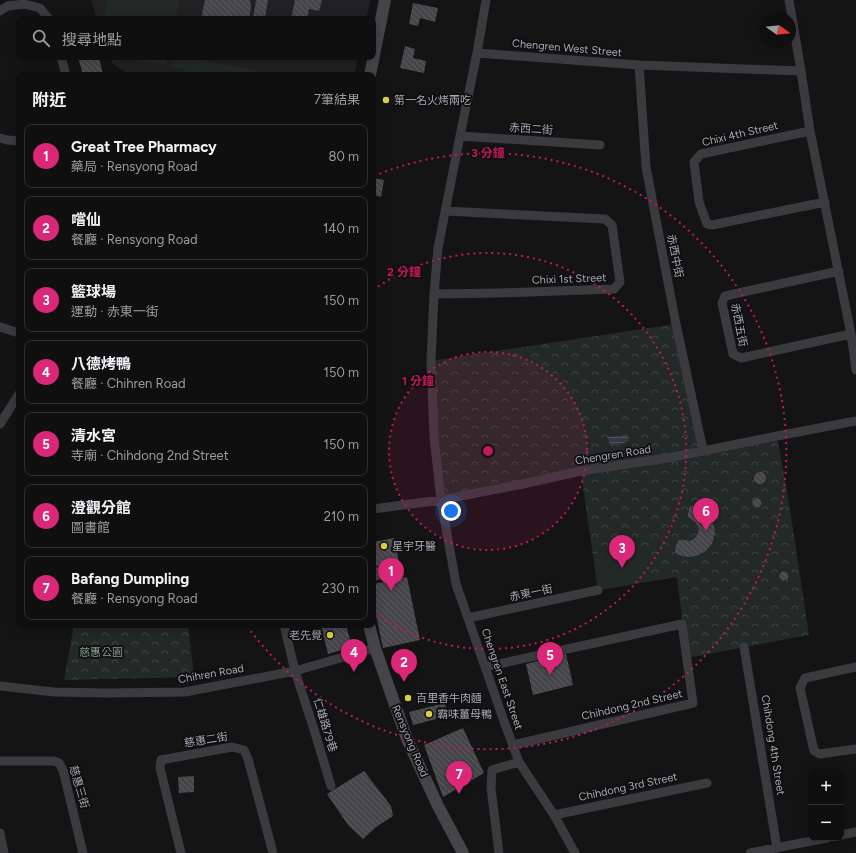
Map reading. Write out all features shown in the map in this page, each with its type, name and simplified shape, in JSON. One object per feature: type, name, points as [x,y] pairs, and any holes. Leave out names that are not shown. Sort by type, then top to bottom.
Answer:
[{"type":"street","points":[[376,45],[385,0]]},
{"type":"street","points":[[441,500],[434,437],[431,362],[438,248],[477,53],[486,0]]},
{"type":"street","points":[[789,0],[810,131],[839,271],[856,370]]},
{"type":"street","points":[[0,11],[8,6],[24,4],[40,8],[47,16]]},
{"type":"street","name":"Chengren West Street","points":[[477,53],[639,65],[801,71]]},
{"type":"street","points":[[62,60],[65,72]]},
{"type":"street","points":[[371,72],[373,60]]},
{"type":"street","name":"赤西中街","points":[[639,65],[646,167],[676,324],[703,450]]},
{"type":"street","name":"Chixi 4th Street","points":[[810,131],[702,154],[694,162],[699,202],[707,224],[712,225],[825,202]]},
{"type":"street","name":"赤西二街","points":[[460,136],[600,145]]},
{"type":"street","points":[[0,138],[16,141]]},
{"type":"street","name":"Chixi 1st Street","points":[[434,294],[614,289],[620,282],[612,225],[605,219],[445,211]]},
{"type":"street","name":"赤西五街","points":[[839,271],[725,296],[722,302],[733,354],[741,358],[851,334]]},
{"type":"street","points":[[0,327],[16,332]]},
{"type":"street","points":[[0,424],[16,399]]},
{"type":"street","name":"Chengren Road","points":[[376,509],[441,500],[581,472],[668,458],[856,421]]},
{"type":"street","name":"Chengren East Street","points":[[441,500],[456,584],[504,724],[519,762],[554,815],[575,853]]},
{"type":"street","name":"赤東一街","points":[[468,618],[598,590]]},
{"type":"street","name":"Chihdong 2nd Street","points":[[485,667],[682,624],[693,703],[513,745]]},
{"type":"street","name":"仁雄路79巷","points":[[285,628],[295,671],[331,786]]},
{"type":"street","name":"Rensyong Road","points":[[370,628],[375,648],[407,739],[438,806],[463,853]]},
{"type":"street","name":"Chihdong 4th Street","points":[[744,647],[777,848]]},
{"type":"street","name":"Chihren Road","points":[[0,686],[54,692],[185,692],[295,671],[375,648]]},
{"type":"street","points":[[856,667],[805,678],[800,688],[814,751],[820,754],[856,749]]},
{"type":"street","name":"慈惠二街","points":[[181,853],[160,768],[161,760],[232,747],[244,750],[248,759],[273,853]]},
{"type":"street","name":"慈惠三街","points":[[0,761],[54,761],[59,763],[63,770],[83,853]]},
{"type":"street","points":[[499,853],[491,788],[492,770],[519,762]]},
{"type":"street","name":"Chihdong 3rd Street","points":[[554,815],[707,783]]},
{"type":"street","points":[[844,834],[856,832]]},
{"type":"street","points":[[0,833],[4,853]]},
{"type":"street","points":[[750,853],[777,848],[787,849],[816,841]]},
{"type":"shaded area","points":[[91,0],[371,0],[367,16],[96,16]]},
{"type":"shaded area","points":[[111,60],[357,60],[355,72],[125,72],[113,64]]},
{"type":"shaded area","points":[[625,436],[629,438],[629,441],[610,446],[608,437]]},
{"type":"green space","points":[[108,0],[180,0],[177,16],[104,16]]},
{"type":"green space","points":[[140,60],[167,60],[166,65]]},
{"type":"green space","points":[[173,60],[201,60],[264,72],[218,72],[205,69],[198,72],[181,72],[185,69],[172,67]]},
{"type":"green space","points":[[205,69],[218,72],[198,72]]},
{"type":"green space","points":[[676,324],[703,450],[777,436],[789,503],[809,635],[687,658],[677,577],[598,590],[581,473],[441,500],[431,361]]},
{"type":"green space","points":[[647,546],[652,581],[598,590],[593,554]]},
{"type":"green space","name":"慈惠公園","points":[[73,628],[188,628],[194,677],[64,680]]},
{"type":"building","points":[[205,0],[250,0],[251,7],[250,16],[202,16]]},
{"type":"building","points":[[256,0],[268,0],[265,16],[253,16]]},
{"type":"building","points":[[295,0],[322,0],[319,11],[309,9],[308,16],[292,16]]},
{"type":"building","points":[[413,3],[438,8],[435,22],[420,18],[418,26],[409,24]]},
{"type":"building","points":[[405,46],[415,49],[413,58],[426,61],[424,73],[400,68]]},
{"type":"building","points":[[79,60],[100,60],[102,72],[82,72]]},
{"type":"building","points":[[376,179],[384,180],[381,197],[376,196]]},
{"type":"building","points":[[758,472],[762,472],[766,478],[762,484],[758,484],[754,480],[754,476]]},
{"type":"building","points":[[757,498],[762,503],[757,508],[752,503]]},
{"type":"building","points":[[690,506],[697,507],[708,514],[712,520],[715,533],[712,544],[706,551],[696,556],[688,557],[675,553],[676,545],[679,540],[690,541],[698,534],[699,529],[695,522],[688,517]]},
{"type":"building","points":[[394,538],[399,562],[376,566],[376,541]]},
{"type":"building","points":[[401,563],[403,575],[376,580],[376,567]]},
{"type":"building","points":[[784,571],[789,576],[784,581],[779,576]]},
{"type":"building","points":[[407,577],[420,640],[383,648],[376,615],[376,583]]},
{"type":"building","points":[[322,628],[347,628],[352,647],[328,654]]},
{"type":"building","points":[[566,654],[573,685],[533,695],[526,664]]},
{"type":"building","name":"霸味薑母鴨","points":[[445,703],[448,716],[413,725],[409,712]]},
{"type":"building","points":[[463,728],[484,773],[443,797],[424,745]]},
{"type":"building","points":[[364,771],[391,806],[393,816],[376,827],[363,839],[348,825],[327,794]]},
{"type":"building","points":[[194,776],[194,792],[179,793],[178,777]]},
{"type":"place","name":"第一名火烤兩吃","points":[[386,100]]},
{"type":"place","name":"澄觀分館","points":[[706,531]]},
{"type":"place","name":"星宇牙醫","points":[[384,546]]},
{"type":"place","name":"籃球場","points":[[622,568]]},
{"type":"place","name":"Great Tree Pharmacy","points":[[391,591]]},
{"type":"place","name":"老先覺","points":[[330,635]]},
{"type":"place","name":"八德烤鴨","points":[[354,672]]},
{"type":"place","name":"清水宮","points":[[550,675]]},
{"type":"place","name":"嚐仙","points":[[404,682]]},
{"type":"place","name":"百里香牛肉麵","points":[[408,698]]},
{"type":"place","name":"霸味薑母鴨","points":[[429,714]]},
{"type":"place","name":"Bafang Dumpling","points":[[459,794]]}]
